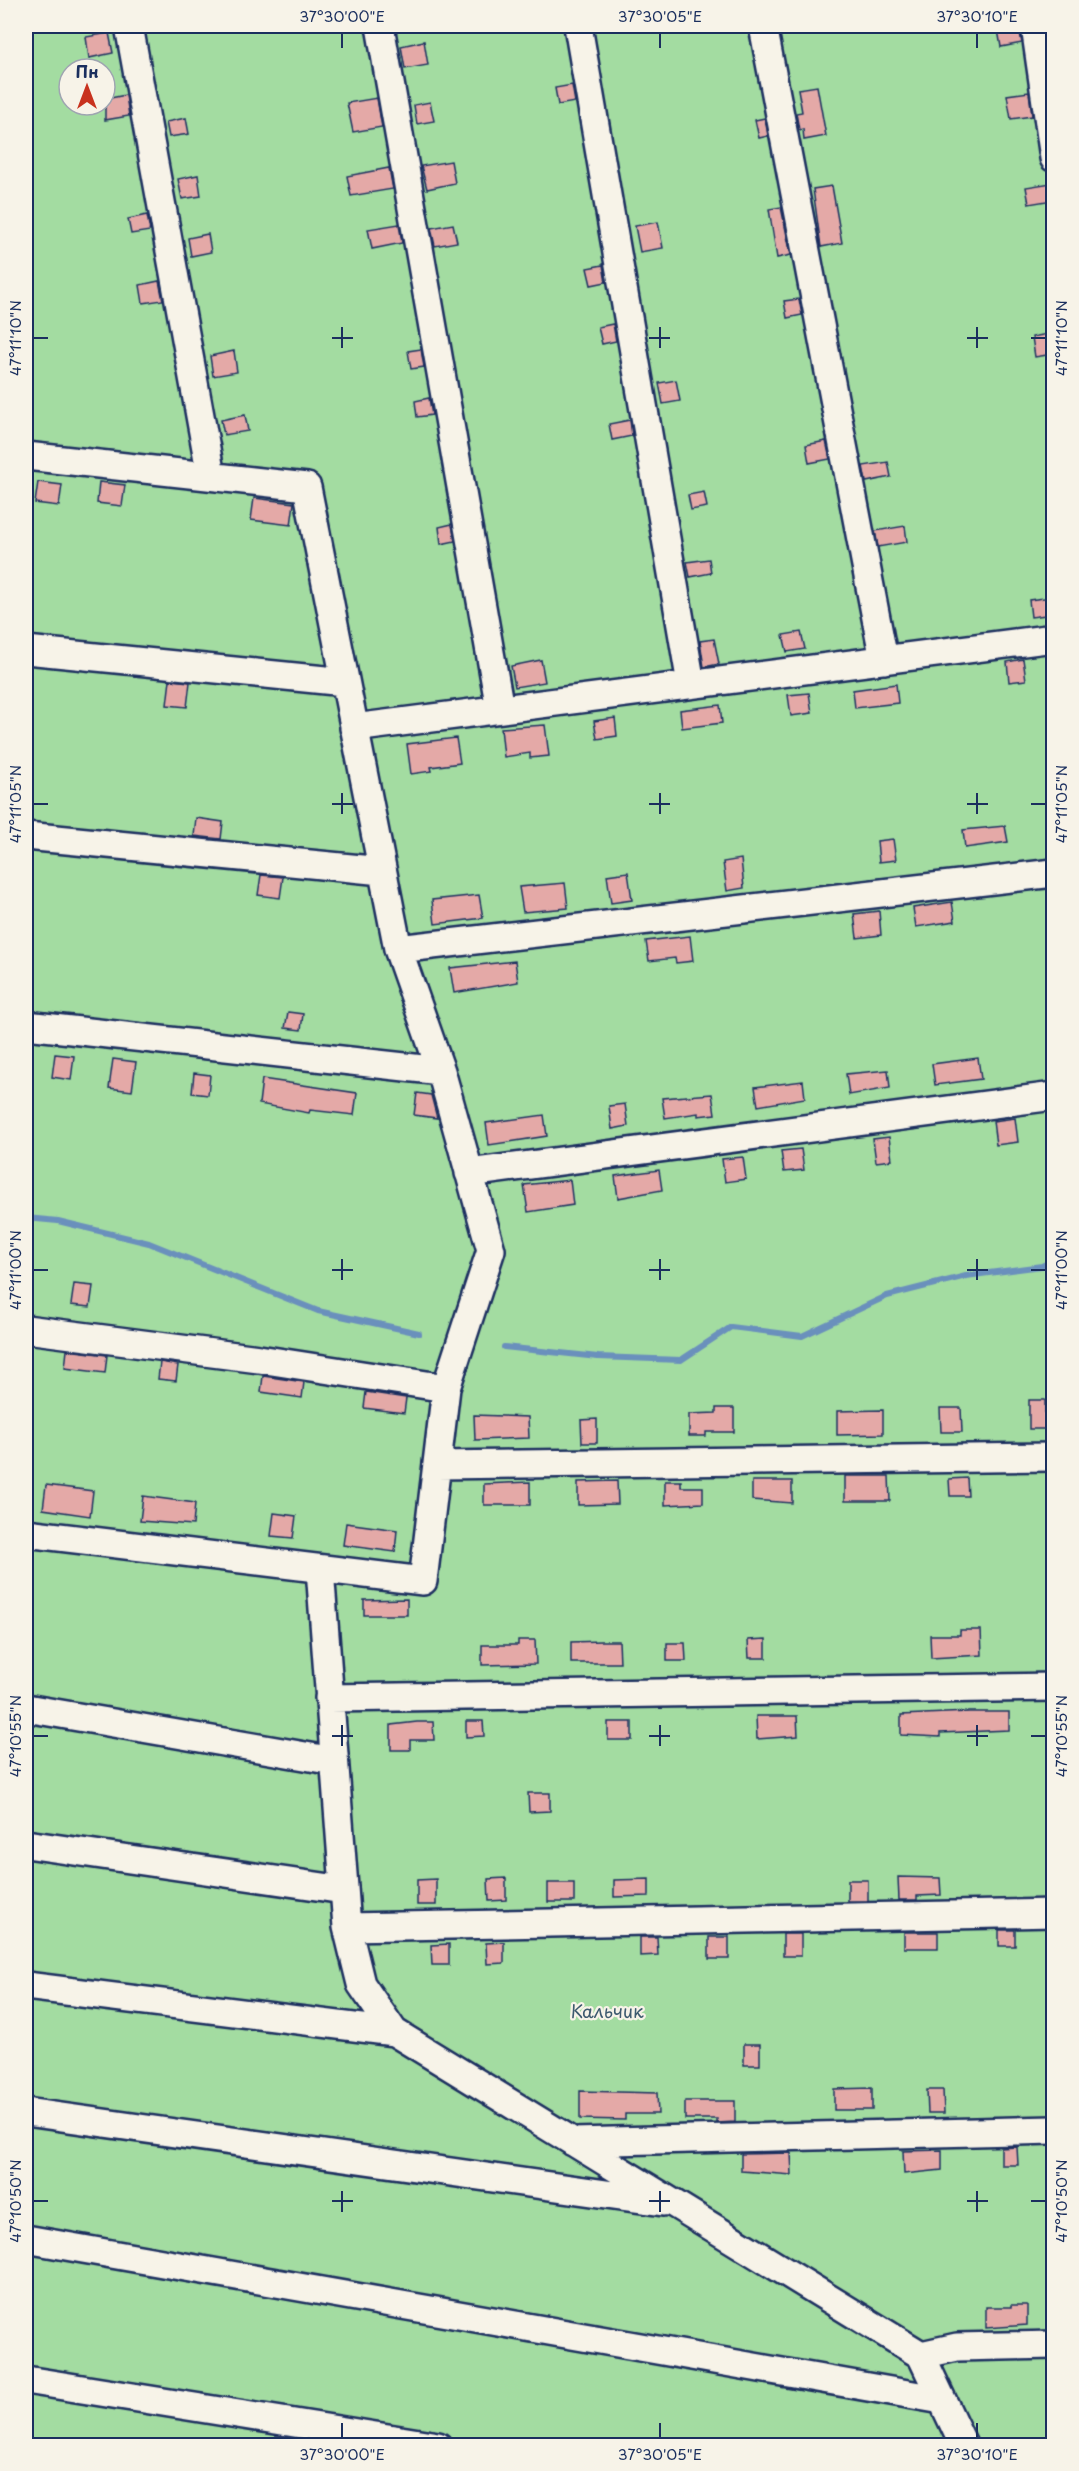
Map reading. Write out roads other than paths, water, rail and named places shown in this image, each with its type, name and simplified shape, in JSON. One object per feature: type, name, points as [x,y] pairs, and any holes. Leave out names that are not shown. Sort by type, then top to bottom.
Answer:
[{"type":"lane","points":[[129,26],[211,476]]},
{"type":"lane","points":[[380,26],[500,709]]},
{"type":"lane","points":[[578,26],[691,684]]},
{"type":"lane","points":[[763,26],[884,660]]},
{"type":"lane","points":[[1035,26],[1053,158]]},
{"type":"lane","points":[[26,456],[307,487],[398,950],[441,1071],[491,1250],[446,1388],[423,1581],[26,1533]]},
{"type":"lane","points":[[354,728],[1053,638]]},
{"type":"lane","points":[[26,650],[345,682]]},
{"type":"lane","points":[[26,836],[382,871]]},
{"type":"lane","points":[[398,950],[1053,873]]},
{"type":"lane","points":[[26,1025],[441,1071]]},
{"type":"lane","points":[[469,1173],[1053,1096]]},
{"type":"lane","points":[[26,1329],[259,1359],[446,1388]]},
{"type":"lane","points":[[437,1465],[1053,1457]]},
{"type":"lane","points":[[320,1569],[347,1927],[362,1984],[394,2032]]},
{"type":"lane","points":[[329,1698],[1053,1687]]},
{"type":"lane","points":[[26,1708],[334,1761]]},
{"type":"lane","points":[[26,1844],[344,1890]]},
{"type":"lane","points":[[347,1927],[1053,1913]]},
{"type":"lane","points":[[26,1986],[394,2032],[921,2355],[964,2445]]},
{"type":"lane","points":[[26,2112],[673,2203]]},
{"type":"lane","points":[[573,2142],[1053,2130]]},
{"type":"lane","points":[[26,2239],[942,2400]]},
{"type":"lane","points":[[921,2355],[957,2347],[1053,2345]]},
{"type":"lane","points":[[26,2380],[438,2445]]},
{"type":"waterway","points":[[26,1218],[58,1221],[149,1243],[318,1311],[419,1333]]},
{"type":"waterway","points":[[504,1347],[598,1357],[681,1360],[731,1327],[802,1336],[887,1296],[966,1276],[1042,1266],[1054,1260]]},
{"type":"park label","name":"Кальчик","points":[[607,2012]]}]
